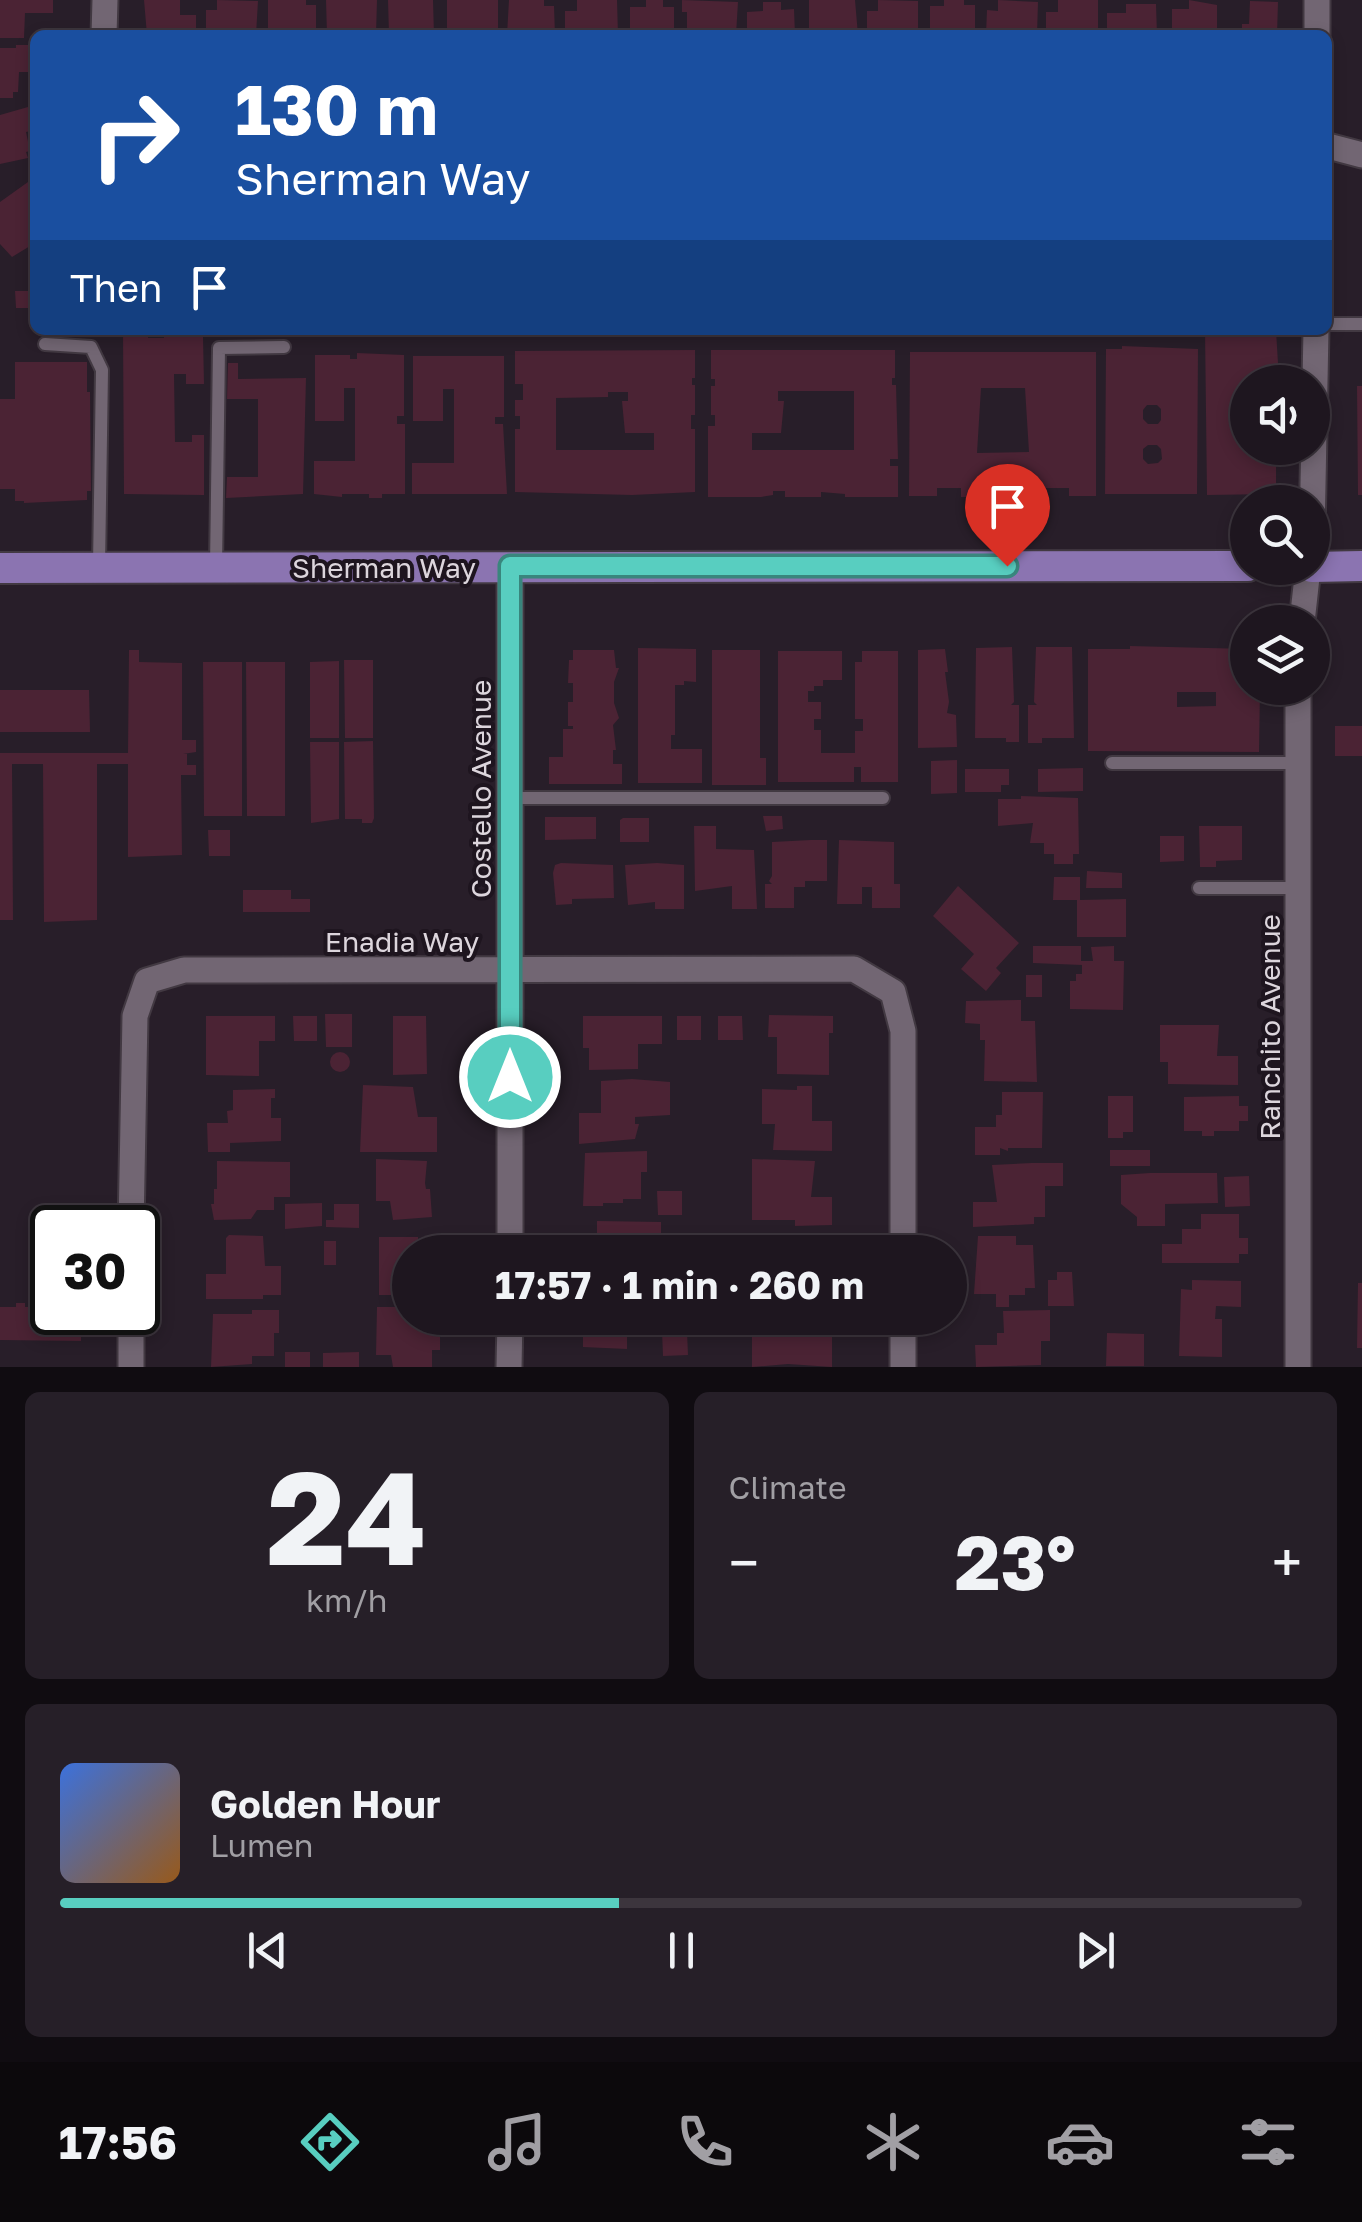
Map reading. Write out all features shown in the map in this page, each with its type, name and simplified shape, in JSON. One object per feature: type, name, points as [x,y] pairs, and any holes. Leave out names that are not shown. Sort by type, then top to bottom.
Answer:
[{"type":"main road","name":"Sherman Way","points":[[0,568],[1230,566]]},
{"type":"main road","points":[[1330,567],[1362,566]]},
{"type":"street","points":[[104,0],[104,30]]},
{"type":"street","points":[[1317,0],[1317,30]]},
{"type":"street","points":[[1332,147],[1362,154]]},
{"type":"street","points":[[1313,485],[1316,335]]},
{"type":"street","name":"Costello Avenue","points":[[510,566],[510,1235]]},
{"type":"street","name":"Ranchito Avenue","points":[[1298,705],[1298,1367]]},
{"type":"street","name":"Enadia Way","points":[[131,1205],[134,1016],[147,981],[184,970],[854,969],[893,992],[903,1031],[903,1235]]},
{"type":"street","points":[[131,1335],[131,1367]]},
{"type":"street","points":[[510,1335],[510,1367]]},
{"type":"street","points":[[903,1335],[903,1367]]},
{"type":"lane","points":[[1332,324],[1362,324]]},
{"type":"lane","points":[[45,344],[92,347],[102,370],[100,568]]},
{"type":"lane","points":[[216,568],[219,348],[284,347]]},
{"type":"lane","points":[[1112,763],[1298,763]]},
{"type":"lane","points":[[510,798],[884,798]]},
{"type":"lane","points":[[1199,888],[1299,888]]},
{"type":"building","points":[[0,0],[53,0],[53,13],[25,13],[24,38],[0,38]]},
{"type":"building","points":[[144,0],[180,0],[180,15],[196,15],[196,30],[147,30]]},
{"type":"building","points":[[217,0],[258,1],[256,30],[206,30],[206,10],[217,10]]},
{"type":"building","points":[[268,0],[306,0],[306,5],[316,5],[316,30],[268,30]]},
{"type":"building","points":[[326,0],[377,0],[376,30],[327,30]]},
{"type":"building","points":[[388,0],[433,0],[434,30],[389,30]]},
{"type":"building","points":[[447,0],[498,0],[498,30],[447,30]]},
{"type":"building","points":[[509,0],[544,0],[544,6],[554,6],[555,30],[507,30]]},
{"type":"building","points":[[577,0],[617,0],[618,30],[565,30],[565,11],[577,11]]},
{"type":"building","points":[[646,0],[663,0],[663,7],[674,7],[674,30],[630,30],[630,7],[646,7]]},
{"type":"building","points":[[682,0],[738,2],[736,30],[687,30],[687,12],[682,12]]},
{"type":"building","points":[[809,0],[855,0],[858,30],[809,30]]},
{"type":"building","points":[[878,0],[918,1],[918,30],[867,30],[867,11],[878,11]]},
{"type":"building","points":[[944,0],[964,0],[964,5],[975,5],[975,30],[930,30],[930,6],[944,6]]},
{"type":"building","points":[[998,0],[1038,2],[1037,30],[986,30],[987,10],[998,11]]},
{"type":"building","points":[[1058,0],[1098,0],[1098,30],[1046,30],[1046,12],[1058,12]]},
{"type":"building","points":[[1189,0],[1217,5],[1217,30],[1172,30],[1172,9],[1189,9]]},
{"type":"building","points":[[1250,1],[1278,2],[1277,30],[1242,30],[1242,24],[1249,24]]},
{"type":"building","points":[[763,2],[781,2],[781,10],[794,9],[795,30],[747,30],[747,12],[763,11]]},
{"type":"building","points":[[1126,4],[1156,4],[1157,30],[1107,30],[1107,13],[1126,13]]},
{"type":"building","points":[[30,45],[30,72],[19,72],[18,92],[13,92],[13,98],[0,98],[0,48]]},
{"type":"building","points":[[30,106],[30,131],[26,132],[28,158],[0,164],[0,115]]},
{"type":"building","points":[[30,181],[30,246],[12,257],[0,244],[0,202]]},
{"type":"building","points":[[15,291],[30,291],[30,308],[16,308]]},
{"type":"building","points":[[123,335],[203,337],[204,384],[186,384],[186,374],[174,374],[175,442],[192,442],[192,435],[204,435],[204,495],[124,494]]},
{"type":"building","points":[[1205,335],[1276,335],[1278,365],[1230,365],[1230,465],[1276,465],[1276,485],[1230,485],[1230,495],[1207,495]]},
{"type":"building","points":[[1106,349],[1198,349],[1197,494],[1105,494]],"holes":[[[1147,405],[1161,409],[1158,424],[1148,424],[1143,419]],[[1148,445],[1161,449],[1162,459],[1158,463],[1148,464],[1143,459],[1143,449]]]},
{"type":"building","points":[[695,350],[695,415],[691,415],[691,429],[695,429],[695,492],[515,492],[515,429],[520,429],[520,416],[515,416],[515,400],[523,400],[523,384],[515,384],[515,351]],"holes":[[[608,392],[628,392],[628,401],[622,401],[625,433],[654,433],[654,450],[556,450],[556,398],[608,397]]]},
{"type":"building","points":[[711,350],[895,350],[892,385],[896,385],[898,459],[890,459],[890,466],[898,466],[898,497],[845,497],[821,492],[821,497],[785,497],[785,491],[773,491],[773,495],[761,497],[708,497],[708,426],[715,426],[711,386],[715,386],[715,379],[711,379]],"holes":[[[778,391],[854,391],[854,450],[752,450],[752,433],[781,433],[784,401],[778,401]]]},
{"type":"building","points":[[910,352],[1096,352],[1096,496],[1069,496],[1069,488],[1044,488],[1044,496],[990,492],[990,497],[961,497],[961,488],[937,488],[937,496],[909,496]],"holes":[[[981,388],[1025,388],[1029,452],[977,453]]]},
{"type":"building","points":[[357,353],[404,355],[404,416],[397,416],[397,424],[405,424],[405,494],[369,498],[369,494],[314,494],[314,461],[355,461],[355,388],[344,388],[344,421],[315,421],[315,355],[350,355],[350,359],[357,359]]},
{"type":"building","points":[[413,356],[504,356],[504,417],[495,417],[495,424],[503,424],[507,494],[412,494],[412,463],[454,463],[454,389],[443,389],[443,421],[413,421]]},
{"type":"building","points":[[15,362],[87,362],[91,491],[87,491],[87,500],[24,503],[15,501],[15,489],[0,489],[0,399],[15,399]]},
{"type":"building","points":[[228,363],[238,363],[238,379],[306,378],[303,494],[226,498],[227,477],[258,477],[258,399],[227,399]]},
{"type":"building","points":[[1357,386],[1362,386],[1362,495],[1358,495]]},
{"type":"building","points":[[1012,647],[1011,705],[1019,705],[1019,742],[975,738],[976,648]]},
{"type":"building","points":[[1036,647],[1072,647],[1074,738],[1042,738],[1042,743],[1028,743],[1028,705],[1037,705]]},
{"type":"building","points":[[638,648],[696,649],[696,682],[675,685],[675,735],[671,735],[671,749],[702,749],[702,783],[638,783]]},
{"type":"building","points":[[945,649],[947,713],[956,715],[957,747],[918,748],[918,650]]},
{"type":"building","points":[[1088,649],[1230,649],[1230,705],[1260,705],[1259,752],[1088,751]],"holes":[[[1177,692],[1216,692],[1216,706],[1177,707]]]},
{"type":"building","points":[[129,650],[139,650],[139,662],[182,663],[182,740],[196,740],[196,752],[183,754],[187,754],[187,765],[196,765],[196,775],[181,775],[182,855],[128,857],[128,764],[97,764],[97,920],[44,922],[43,764],[12,764],[13,920],[0,920],[0,753],[128,753]]},
{"type":"building","points":[[573,650],[614,650],[619,668],[614,703],[619,718],[613,725],[613,764],[622,764],[622,784],[549,784],[549,757],[563,757],[563,729],[573,729],[568,726],[568,702],[573,702],[573,683],[568,683]]},
{"type":"building","points":[[712,650],[760,650],[760,758],[766,758],[766,785],[712,785]]},
{"type":"building","points":[[778,651],[842,651],[842,680],[823,680],[823,686],[808,691],[808,702],[821,702],[821,719],[814,719],[814,730],[821,730],[821,753],[855,753],[855,731],[863,731],[863,719],[855,719],[855,662],[862,662],[862,651],[898,651],[898,782],[861,782],[861,767],[854,767],[854,782],[778,782]]},
{"type":"building","points":[[344,660],[373,660],[373,738],[345,738]]},
{"type":"building","points":[[339,661],[339,738],[310,738],[310,662]]},
{"type":"building","points":[[203,662],[242,662],[242,816],[204,816]]},
{"type":"building","points":[[246,662],[285,662],[285,816],[247,816]]},
{"type":"building","points":[[0,690],[89,690],[90,732],[0,732]]},
{"type":"building","points":[[1335,726],[1362,726],[1362,756],[1335,756]]},
{"type":"building","points":[[373,741],[374,818],[372,823],[345,819],[344,742]]},
{"type":"building","points":[[310,742],[339,742],[339,819],[311,823]]},
{"type":"building","points":[[957,760],[957,793],[931,794],[931,761]]},
{"type":"building","points":[[1083,768],[1083,791],[1038,792],[1038,769]]},
{"type":"building","points":[[965,769],[1009,769],[1009,785],[1001,785],[1001,792],[965,792]]},
{"type":"building","points":[[1078,798],[1079,854],[1073,854],[1073,864],[1054,864],[1054,854],[1044,854],[1044,843],[1030,843],[1033,823],[998,826],[998,799]]},
{"type":"building","points":[[763,816],[782,816],[783,829],[766,831]]},
{"type":"building","points":[[545,817],[596,817],[596,839],[545,840]]},
{"type":"building","points":[[623,818],[649,818],[649,842],[620,842]]},
{"type":"building","points":[[694,826],[716,826],[716,849],[754,850],[757,909],[732,909],[732,886],[695,891]]},
{"type":"building","points":[[1199,826],[1242,826],[1242,860],[1216,861],[1216,867],[1200,867]]},
{"type":"building","points":[[208,830],[230,830],[230,856],[209,856]]},
{"type":"building","points":[[1160,836],[1184,836],[1184,861],[1160,862]]},
{"type":"building","points":[[827,840],[827,881],[805,881],[805,887],[794,887],[794,908],[765,908],[765,884],[772,884],[772,842]]},
{"type":"building","points":[[839,840],[894,842],[894,884],[900,884],[900,908],[872,908],[872,887],[862,887],[862,904],[837,904]]},
{"type":"building","points":[[555,865],[613,865],[614,898],[572,899],[572,904],[556,905],[553,873]]},
{"type":"building","points":[[625,865],[684,865],[684,909],[655,909],[655,902],[628,905]]},
{"type":"building","points":[[1087,871],[1122,873],[1122,888],[1086,888]]},
{"type":"building","points":[[1054,877],[1080,877],[1080,900],[1126,899],[1126,937],[1077,937],[1077,900],[1053,900]]},
{"type":"building","points":[[958,886],[1019,943],[996,968],[1001,973],[986,991],[961,969],[974,954],[933,916]]},
{"type":"building","points":[[243,890],[291,890],[291,899],[310,899],[310,912],[243,912]]},
{"type":"building","points":[[1033,946],[1081,946],[1081,961],[1093,961],[1091,947],[1114,946],[1114,961],[1124,961],[1123,1010],[1070,1009],[1070,981],[1076,981],[1076,974],[1082,974],[1082,965],[1033,963]]},
{"type":"building","points":[[1026,975],[1042,975],[1042,997],[1026,997]]},
{"type":"building","points":[[1021,1000],[1021,1021],[1035,1021],[1037,1082],[984,1081],[985,1040],[980,1040],[980,1024],[965,1023],[966,1001]]},
{"type":"building","points":[[325,1014],[352,1014],[352,1047],[326,1047]]},
{"type":"building","points":[[769,1015],[833,1016],[829,1075],[777,1074],[777,1037],[768,1037]]},
{"type":"building","points":[[206,1016],[275,1016],[275,1041],[259,1041],[259,1076],[206,1075]]},
{"type":"building","points":[[293,1016],[317,1016],[317,1041],[294,1041]]},
{"type":"building","points":[[393,1016],[426,1016],[427,1074],[393,1075]]},
{"type":"building","points":[[583,1016],[662,1016],[662,1044],[638,1044],[638,1069],[589,1070],[589,1048],[583,1048]]},
{"type":"building","points":[[677,1016],[701,1016],[701,1040],[677,1040]]},
{"type":"building","points":[[718,1016],[742,1016],[743,1040],[718,1040]]},
{"type":"building","points":[[1160,1025],[1219,1025],[1217,1056],[1238,1056],[1238,1085],[1168,1084],[1168,1062],[1160,1062]]},
{"type":"building","points":[[340,1052],[350,1062],[340,1072],[330,1062]]},
{"type":"building","points":[[601,1081],[670,1082],[670,1115],[635,1117],[635,1124],[639,1124],[635,1139],[579,1144],[579,1113],[601,1113]]},
{"type":"building","points":[[363,1085],[413,1087],[418,1117],[437,1117],[437,1152],[360,1152]]},
{"type":"building","points":[[797,1086],[812,1086],[812,1121],[832,1121],[832,1151],[773,1150],[775,1124],[762,1124],[762,1089],[797,1090]]},
{"type":"building","points":[[275,1089],[271,1118],[281,1118],[281,1141],[230,1143],[230,1152],[208,1152],[207,1123],[228,1123],[233,1090]]},
{"type":"building","points":[[1002,1092],[1043,1092],[1042,1148],[1000,1148],[1000,1155],[975,1155],[975,1127],[996,1127],[996,1115],[1002,1115]]},
{"type":"building","points":[[1108,1096],[1133,1096],[1133,1132],[1123,1132],[1123,1138],[1108,1138]]},
{"type":"building","points":[[1239,1096],[1239,1106],[1248,1106],[1248,1121],[1239,1121],[1239,1131],[1214,1131],[1214,1136],[1202,1136],[1202,1131],[1184,1131],[1184,1097]]},
{"type":"building","points":[[1110,1150],[1150,1150],[1150,1166],[1110,1166]]},
{"type":"building","points":[[647,1151],[647,1172],[641,1172],[641,1199],[583,1206],[585,1153]]},
{"type":"building","points":[[376,1159],[427,1161],[425,1183],[426,1189],[430,1189],[432,1217],[393,1220],[390,1201],[376,1201]]},
{"type":"building","points":[[752,1159],[815,1161],[811,1197],[832,1197],[832,1225],[795,1226],[795,1220],[752,1220]]},
{"type":"building","points":[[217,1161],[290,1162],[290,1197],[274,1197],[274,1210],[257,1210],[251,1219],[214,1220],[211,1204],[217,1189]]},
{"type":"building","points":[[1063,1163],[1063,1186],[1045,1186],[1045,1217],[1034,1217],[1034,1224],[973,1227],[973,1202],[997,1202],[992,1165]]},
{"type":"building","points":[[1217,1173],[1218,1203],[1165,1204],[1165,1226],[1137,1226],[1137,1217],[1121,1204],[1121,1175]]},
{"type":"building","points":[[1249,1176],[1250,1206],[1225,1207],[1224,1177]]},
{"type":"building","points":[[657,1191],[682,1191],[682,1215],[658,1215]]},
{"type":"building","points":[[322,1203],[322,1226],[285,1229],[285,1204]]},
{"type":"building","points":[[334,1204],[359,1204],[359,1228],[326,1227],[326,1220],[334,1220]]},
{"type":"building","points":[[1201,1214],[1239,1214],[1239,1238],[1248,1238],[1248,1254],[1239,1254],[1239,1263],[1162,1263],[1162,1244],[1182,1244],[1182,1229],[1201,1229]]},
{"type":"building","points":[[597,1221],[661,1222],[661,1235],[597,1235]]},
{"type":"building","points":[[229,1235],[263,1236],[265,1266],[281,1266],[281,1295],[263,1295],[263,1299],[206,1299],[206,1274],[226,1274]]},
{"type":"building","points":[[978,1236],[1016,1236],[1016,1245],[1033,1245],[1035,1288],[1025,1288],[1025,1295],[1009,1295],[1009,1307],[996,1307],[996,1294],[974,1294]]},
{"type":"building","points":[[379,1237],[392,1237],[392,1295],[379,1295]]},
{"type":"building","points":[[324,1241],[336,1241],[336,1265],[324,1265]]},
{"type":"building","points":[[1057,1272],[1072,1272],[1074,1306],[1048,1306],[1048,1280],[1057,1280]]},
{"type":"building","points":[[1192,1280],[1241,1281],[1241,1307],[1216,1306],[1215,1319],[1222,1319],[1222,1357],[1179,1356],[1181,1289],[1192,1290]]},
{"type":"building","points":[[1358,1283],[1362,1283],[1362,1348],[1357,1348]]},
{"type":"building","points":[[16,1303],[25,1303],[25,1307],[30,1307],[30,1335],[81,1335],[81,1341],[0,1340],[0,1307],[16,1307]]},
{"type":"building","points":[[377,1307],[392,1307],[392,1335],[440,1335],[440,1350],[432,1350],[432,1367],[393,1367],[391,1355],[376,1355]]},
{"type":"building","points":[[252,1310],[279,1310],[274,1356],[252,1356],[252,1364],[211,1367],[213,1314],[252,1314]]},
{"type":"building","points":[[1050,1310],[1050,1341],[1041,1341],[1041,1365],[976,1367],[975,1345],[997,1345],[997,1333],[1004,1333],[1003,1311]]},
{"type":"building","points":[[1107,1333],[1144,1334],[1144,1366],[1106,1366]]},
{"type":"building","points":[[583,1335],[627,1335],[627,1349],[583,1347]]},
{"type":"building","points":[[662,1335],[687,1335],[688,1355],[663,1356]]},
{"type":"building","points":[[752,1335],[832,1335],[832,1367],[752,1367]]},
{"type":"building","points":[[285,1352],[310,1352],[310,1367],[285,1367]]},
{"type":"building","points":[[359,1352],[359,1367],[323,1367],[323,1353]]},
{"type":"route","points":[[510,1077],[510,566],[1007,566]]}]
